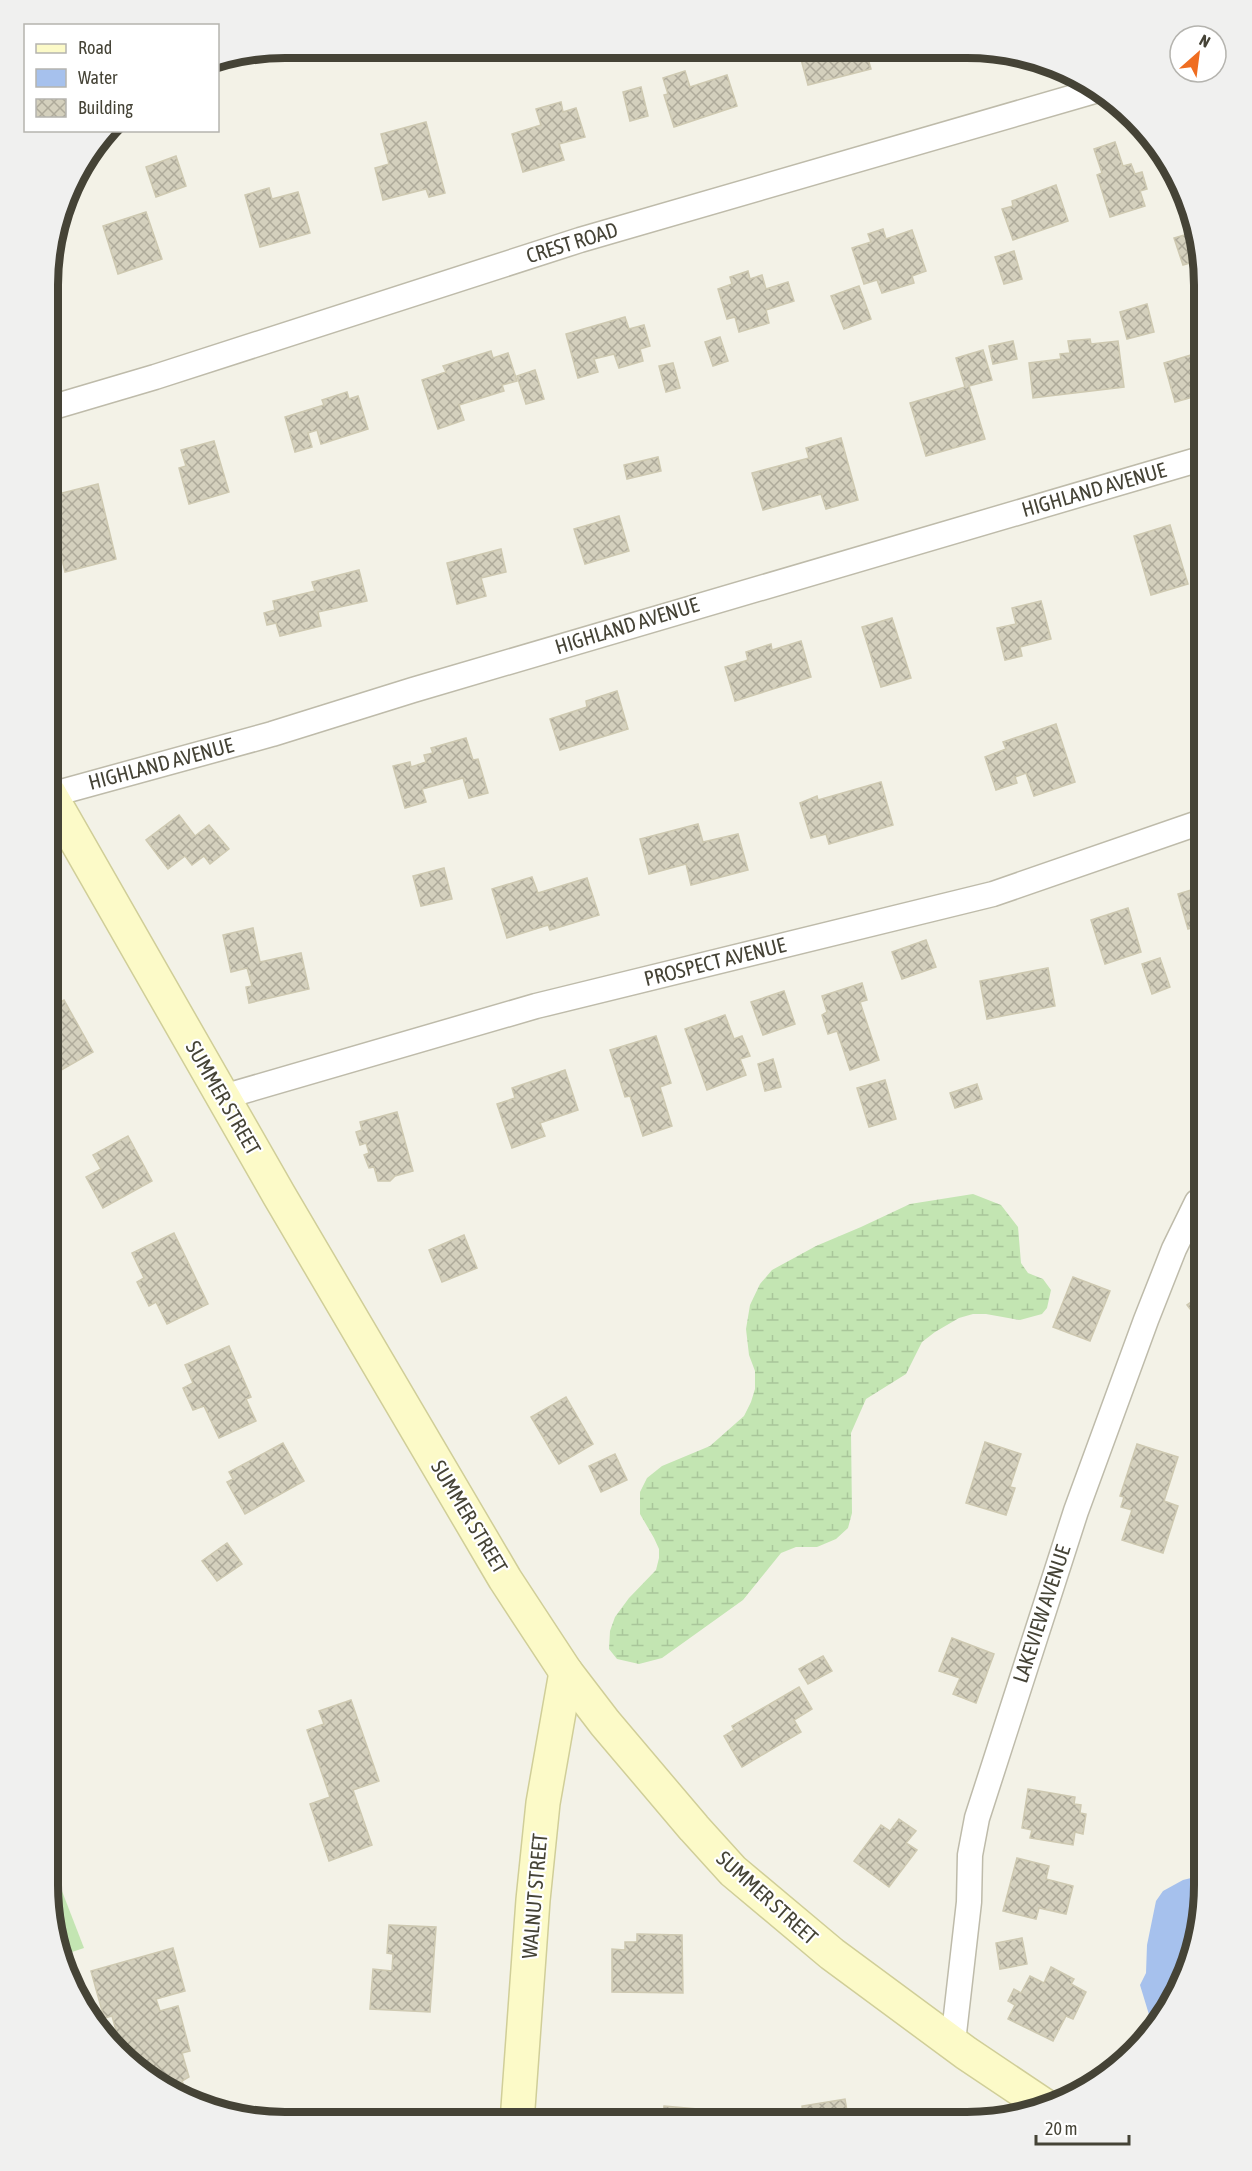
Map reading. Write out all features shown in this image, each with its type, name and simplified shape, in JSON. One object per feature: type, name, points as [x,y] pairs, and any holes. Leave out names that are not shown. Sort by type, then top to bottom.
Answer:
[{"type":"main road","name":"SUMMER STREET","points":[[58,808],[223,1097],[489,1552],[567,1672],[650,1778],[733,1871],[832,1954],[1037,2101]]},
{"type":"main road","name":"WALNUT STREET","points":[[518,2112],[533,1900],[543,1803],[567,1672]]},
{"type":"street","name":"CREST ROAD","points":[[58,406],[155,377],[580,240],[1087,93]]},
{"type":"street","name":"HIGHLAND AVENUE","points":[[58,792],[272,734],[424,686],[1194,461]]},
{"type":"street","name":"PROSPECT AVENUE","points":[[223,1097],[536,1006],[993,894],[1194,824]]},
{"type":"street","name":"LAKEVIEW AVENUE","points":[[953,2042],[969,1902],[970,1855],[977,1818],[1076,1511],[1170,1259],[1194,1208]]},
{"type":"green space","points":[[973,1194],[1001,1205],[1018,1227],[1021,1263],[1028,1273],[1043,1279],[1051,1290],[1047,1308],[1042,1314],[1020,1320],[973,1314],[959,1318],[922,1342],[906,1374],[866,1399],[851,1433],[852,1513],[848,1528],[836,1539],[817,1547],[796,1547],[781,1553],[743,1600],[662,1658],[639,1664],[617,1659],[609,1649],[610,1631],[615,1617],[629,1598],[656,1570],[659,1558],[659,1549],[640,1514],[640,1492],[647,1478],[662,1466],[710,1446],[744,1416],[755,1389],[755,1371],[749,1355],[746,1329],[750,1305],[760,1284],[772,1270],[816,1246],[910,1204]]},
{"type":"green space","points":[[58,1881],[84,1948],[69,1953],[60,1915]]},
{"type":"water","points":[[1194,1877],[1192,1915],[1186,1944],[1170,1986],[1150,2019],[1140,1985],[1146,1973],[1147,1945],[1156,1901],[1163,1891],[1183,1880]]},
{"type":"building","points":[[801,59],[868,59],[871,69],[808,85]]},
{"type":"building","points":[[685,71],[690,87],[727,75],[737,106],[674,127],[664,95],[668,94],[663,78]]},
{"type":"building","points":[[641,87],[648,116],[630,121],[623,92]]},
{"type":"building","points":[[561,102],[563,112],[576,108],[585,137],[559,144],[564,160],[523,172],[512,134],[541,125],[536,109]]},
{"type":"building","points":[[426,122],[445,193],[429,197],[426,189],[383,200],[375,168],[389,164],[381,134]]},
{"type":"building","points":[[1115,142],[1123,166],[1131,164],[1135,174],[1142,172],[1147,189],[1140,191],[1145,206],[1110,217],[1097,175],[1102,173],[1094,149]]},
{"type":"building","points":[[176,156],[186,186],[156,197],[146,167]]},
{"type":"building","points":[[1056,185],[1068,221],[1013,240],[1002,209],[1013,206],[1012,201]]},
{"type":"building","points":[[269,188],[272,199],[298,192],[310,233],[260,247],[245,195]]},
{"type":"building","points":[[146,212],[162,259],[118,274],[103,226]]},
{"type":"building","points":[[883,229],[886,239],[912,230],[926,271],[912,276],[914,283],[882,293],[877,280],[864,284],[852,248],[871,242],[868,234]]},
{"type":"building","points":[[1188,234],[1192,262],[1183,265],[1174,238]]},
{"type":"building","points":[[1014,251],[1022,279],[1004,284],[995,257]]},
{"type":"building","points":[[748,271],[750,279],[762,275],[766,289],[788,282],[794,301],[766,310],[769,323],[739,332],[735,317],[727,319],[718,289],[732,284],[730,277]]},
{"type":"building","points":[[859,286],[871,319],[844,329],[831,296]]},
{"type":"building","points":[[1147,304],[1154,332],[1127,339],[1120,312]]},
{"type":"building","points":[[625,317],[629,329],[644,325],[650,346],[640,349],[643,361],[619,368],[614,354],[594,359],[598,372],[578,378],[566,334]]},
{"type":"building","points":[[720,337],[728,361],[713,366],[705,342]]},
{"type":"building","points":[[1090,339],[1091,344],[1118,341],[1124,387],[1033,398],[1029,363],[1061,359],[1060,354],[1070,353],[1068,341]]},
{"type":"building","points":[[1013,341],[1017,359],[993,364],[989,346]]},
{"type":"building","points":[[983,350],[992,380],[969,386],[985,439],[926,456],[910,403],[965,387],[956,358]]},
{"type":"building","points":[[491,351],[493,358],[508,353],[517,381],[502,385],[504,391],[459,405],[464,420],[438,429],[422,380],[446,372],[443,366]]},
{"type":"building","points":[[1194,354],[1194,397],[1175,402],[1164,363]]},
{"type":"building","points":[[673,363],[680,388],[666,392],[659,366]]},
{"type":"building","points":[[535,370],[544,399],[526,404],[517,376]]},
{"type":"building","points":[[347,392],[349,399],[358,396],[368,429],[321,444],[317,430],[308,433],[312,447],[295,452],[285,417],[324,405],[322,400]]},
{"type":"building","points":[[841,438],[858,500],[826,509],[821,494],[763,510],[752,473],[809,458],[806,448]]},
{"type":"building","points":[[214,441],[229,492],[189,504],[179,468],[186,466],[181,450]]},
{"type":"building","points":[[658,457],[661,471],[627,479],[624,465]]},
{"type":"building","points":[[98,484],[116,559],[65,572],[58,542],[58,494]]},
{"type":"building","points":[[619,516],[629,551],[585,564],[574,529]]},
{"type":"building","points":[[1170,525],[1188,584],[1151,595],[1134,536]]},
{"type":"building","points":[[501,549],[506,572],[481,578],[486,596],[457,604],[447,563]]},
{"type":"building","points":[[359,570],[367,601],[318,612],[321,626],[280,636],[276,623],[267,625],[264,613],[275,610],[273,601],[315,591],[312,582]]},
{"type":"building","points":[[1041,601],[1051,639],[1020,647],[1022,656],[1005,660],[997,628],[1016,624],[1012,608]]},
{"type":"building","points":[[892,618],[911,678],[881,687],[862,627]]},
{"type":"building","points":[[801,641],[811,677],[735,701],[725,667],[748,660],[746,652],[771,644],[772,650]]},
{"type":"building","points":[[617,691],[628,729],[560,750],[550,719],[587,707],[586,701]]},
{"type":"building","points":[[1056,724],[1075,782],[1034,796],[1026,773],[1015,777],[1017,783],[996,790],[985,757],[1006,749],[1003,742]]},
{"type":"building","points":[[466,738],[473,760],[478,759],[488,793],[469,798],[463,778],[422,789],[426,802],[405,808],[393,766],[410,762],[411,767],[426,762],[424,755],[433,753],[431,748]]},
{"type":"building","points":[[881,782],[893,825],[829,844],[826,834],[811,838],[800,803],[817,796],[818,800]]},
{"type":"building","points":[[179,815],[195,836],[209,825],[229,849],[210,864],[204,856],[192,865],[185,856],[168,869],[146,840]]},
{"type":"building","points":[[698,824],[703,842],[738,834],[748,870],[691,885],[686,864],[649,874],[640,839]]},
{"type":"building","points":[[444,868],[452,899],[421,906],[413,876]]},
{"type":"building","points":[[532,877],[538,893],[587,878],[599,915],[550,930],[548,925],[507,938],[492,889]]},
{"type":"building","points":[[1194,889],[1194,927],[1188,929],[1178,894]]},
{"type":"building","points":[[1128,908],[1141,952],[1105,964],[1091,920]]},
{"type":"building","points":[[253,928],[260,962],[301,953],[309,989],[249,1003],[246,987],[252,986],[247,968],[231,972],[223,935]]},
{"type":"building","points":[[926,940],[936,967],[902,979],[892,952]]},
{"type":"building","points":[[1160,958],[1170,987],[1152,994],[1142,964]]},
{"type":"building","points":[[1048,968],[1055,1006],[987,1019],[980,981]]},
{"type":"building","points":[[862,983],[867,1000],[860,1002],[879,1060],[850,1070],[837,1031],[828,1034],[822,1015],[827,1012],[822,996]]},
{"type":"building","points":[[784,991],[795,1024],[763,1035],[751,1002]]},
{"type":"building","points":[[64,1000],[93,1052],[58,1072],[58,1003]]},
{"type":"building","points":[[725,1015],[734,1039],[742,1036],[750,1056],[740,1059],[746,1075],[707,1090],[685,1029]]},
{"type":"building","points":[[656,1036],[671,1083],[660,1087],[672,1126],[643,1136],[630,1096],[625,1097],[610,1050]]},
{"type":"building","points":[[773,1059],[781,1087],[765,1091],[758,1064]]},
{"type":"building","points":[[565,1070],[578,1110],[540,1123],[545,1136],[512,1148],[497,1104],[515,1098],[512,1088]]},
{"type":"building","points":[[885,1080],[896,1119],[869,1127],[857,1088]]},
{"type":"building","points":[[977,1084],[982,1099],[955,1108],[950,1093]]},
{"type":"building","points":[[397,1112],[413,1171],[395,1176],[390,1181],[378,1181],[374,1167],[369,1168],[364,1155],[369,1153],[366,1143],[360,1145],[356,1132],[362,1130],[360,1122]]},
{"type":"building","points":[[128,1136],[152,1181],[103,1208],[86,1177],[101,1169],[93,1155]]},
{"type":"building","points":[[174,1233],[208,1304],[167,1324],[156,1302],[149,1306],[137,1282],[144,1278],[132,1253]]},
{"type":"building","points":[[464,1235],[477,1268],[442,1282],[429,1250]]},
{"type":"building","points":[[1073,1277],[1110,1291],[1090,1341],[1053,1327]]},
{"type":"building","points":[[1194,1300],[1194,1314],[1187,1305]]},
{"type":"building","points":[[229,1346],[251,1397],[246,1399],[256,1421],[219,1438],[204,1406],[193,1410],[183,1388],[193,1383],[185,1365]]},
{"type":"building","points":[[566,1397],[593,1444],[559,1464],[531,1417]]},
{"type":"building","points":[[985,1442],[1021,1454],[1010,1487],[1015,1488],[1006,1515],[966,1503]]},
{"type":"building","points":[[283,1443],[304,1481],[245,1514],[227,1482],[233,1479],[229,1472]]},
{"type":"building","points":[[1137,1444],[1178,1457],[1164,1501],[1178,1506],[1163,1553],[1122,1540],[1132,1510],[1121,1507],[1124,1497],[1120,1496]]},
{"type":"building","points":[[615,1454],[627,1480],[601,1492],[589,1466]]},
{"type":"building","points":[[227,1543],[242,1564],[217,1581],[202,1561]]},
{"type":"building","points":[[952,1638],[994,1654],[976,1703],[953,1694],[960,1678],[939,1671]]},
{"type":"building","points":[[823,1656],[832,1671],[808,1684],[799,1669]]},
{"type":"building","points":[[799,1687],[812,1709],[794,1720],[801,1732],[742,1767],[724,1736],[734,1730],[732,1726]]},
{"type":"building","points":[[351,1700],[379,1781],[353,1790],[372,1845],[329,1861],[310,1804],[330,1797],[307,1730],[324,1724],[319,1711]]},
{"type":"building","points":[[1028,1789],[1075,1797],[1074,1804],[1081,1805],[1080,1813],[1086,1814],[1083,1834],[1075,1832],[1073,1845],[1030,1838],[1032,1830],[1022,1828]]},
{"type":"building","points":[[899,1819],[916,1831],[906,1843],[917,1850],[889,1887],[854,1861],[881,1825],[890,1831]]},
{"type":"building","points":[[1017,1858],[1049,1866],[1046,1879],[1073,1886],[1066,1914],[1039,1908],[1036,1919],[1003,1911]]},
{"type":"building","points":[[389,1925],[436,1927],[430,2012],[370,2009],[373,1969],[392,1971],[393,1954],[387,1953]]},
{"type":"building","points":[[637,1934],[682,1935],[683,1993],[612,1992],[612,1949],[625,1950],[625,1942],[637,1942]]},
{"type":"building","points":[[1022,1938],[1027,1964],[1000,1969],[996,1943]]},
{"type":"building","points":[[173,1948],[185,1991],[156,1999],[160,2011],[178,2006],[190,2051],[182,2053],[189,2077],[182,2081],[185,2089],[147,2066],[118,2039],[112,2016],[104,2018],[91,1971]]},
{"type":"building","points":[[1051,1967],[1074,1979],[1071,1984],[1086,1992],[1073,2019],[1066,2016],[1053,2041],[1008,2019],[1015,2005],[1008,2001],[1014,1989],[1021,1993],[1030,1976],[1044,1983]]},
{"type":"building","points":[[845,2099],[847,2112],[803,2112],[802,2106]]},
{"type":"building","points":[[664,2106],[731,2112],[663,2112]]}]
